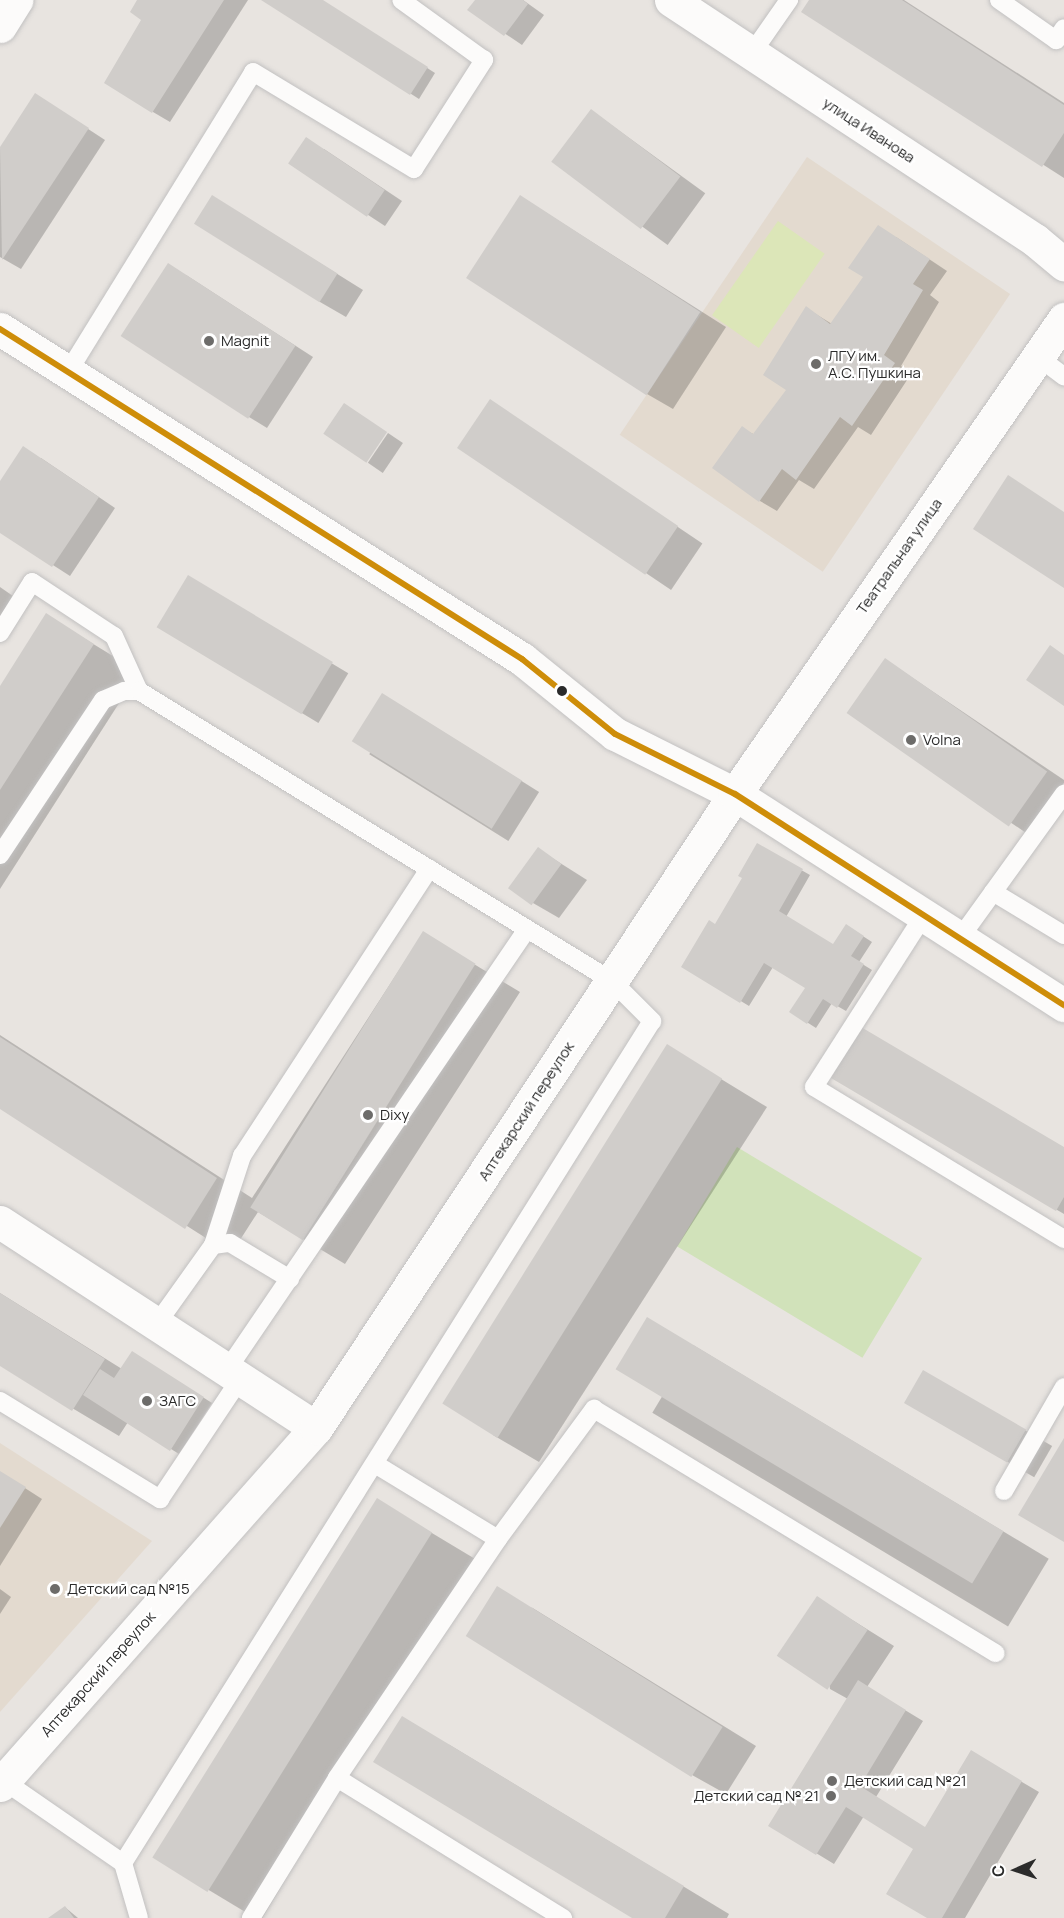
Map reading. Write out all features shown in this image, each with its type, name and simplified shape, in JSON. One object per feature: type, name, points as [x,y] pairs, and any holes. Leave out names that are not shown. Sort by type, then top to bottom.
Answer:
[{"type":"street","points":[[0,26],[16,0]]},
{"type":"street","name":"улица Иванова","points":[[671,0],[1035,240],[1064,264]]},
{"type":"street","name":"Театральная улица","points":[[735,794],[1064,318]]},
{"type":"street","points":[[0,329],[522,659],[615,734],[735,794],[1064,1005]]},
{"type":"street","name":"Аптекарский переулок","points":[[2,1783],[316,1428],[735,794]]},
{"type":"street","points":[[0,1222],[316,1428]]},
{"type":"lane","points":[[68,372],[253,72],[414,169],[484,60],[401,0]]},
{"type":"lane","points":[[752,53],[789,0]]},
{"type":"lane","points":[[999,0],[1056,40],[1064,28]]},
{"type":"lane","points":[[1037,356],[1064,376]]},
{"type":"lane","points":[[0,633],[32,582],[114,636],[139,691]]},
{"type":"lane","points":[[0,855],[103,700],[124,691],[139,691],[612,981],[652,1021],[123,1863]]},
{"type":"lane","points":[[960,938],[1064,794]]},
{"type":"lane","points":[[156,1325],[213,1245],[242,1156],[429,869]]},
{"type":"lane","points":[[993,892],[1064,935]]},
{"type":"lane","points":[[924,915],[814,1087],[1064,1239]]},
{"type":"lane","points":[[0,1401],[160,1499],[290,1278],[527,929]]},
{"type":"lane","points":[[213,1245],[230,1243],[290,1278]]},
{"type":"lane","points":[[1004,1491],[1064,1387]]},
{"type":"lane","points":[[251,1918],[337,1778],[498,1539],[594,1409],[996,1653]]},
{"type":"lane","points":[[375,1464],[498,1539]]},
{"type":"lane","points":[[337,1778],[562,1918]]},
{"type":"lane","points":[[2,1783],[123,1863],[139,1918]]},
{"type":"shaded area","name":"ЛГУ им. А.С. Пушкина","points":[[807,157],[1010,294],[823,572],[620,435]]},
{"type":"shaded area","name":"Детский сад №15","points":[[0,1443],[152,1541],[0,1712]]},
{"type":"green space","points":[[778,221],[825,254],[759,348],[712,315]]},
{"type":"green space","points":[[737,1147],[922,1258],[862,1358],[677,1246]]},
{"type":"building","points":[[137,0],[224,0],[152,113],[104,83],[141,20],[130,12]]},
{"type":"building","points":[[261,0],[323,0],[428,67],[410,95]]},
{"type":"building","points":[[475,0],[523,0],[528,4],[504,36],[467,10]]},
{"type":"building","points":[[809,0],[902,0],[1064,105],[1064,133],[1042,167],[801,12]]},
{"type":"building","points":[[35,93],[89,128],[2,260],[0,147]]},
{"type":"building","points":[[591,109],[680,176],[641,229],[551,162]]},
{"type":"building","points":[[306,137],[385,190],[367,217],[288,164]]},
{"type":"building","points":[[212,195],[338,273],[319,302],[194,224]]},
{"type":"building","points":[[520,195],[700,312],[646,395],[466,278]]},
{"type":"building","points":[[878,225],[930,259],[913,284],[923,290],[884,355],[895,363],[852,426],[840,417],[796,480],[782,469],[759,502],[712,468],[742,426],[753,434],[786,390],[763,375],[806,306],[830,324],[863,277],[848,268]]},
{"type":"building","name":"Magnit","points":[[168,263],[295,346],[248,419],[121,336]]},
{"type":"building","points":[[490,399],[678,526],[645,575],[457,448]]},
{"type":"building","points":[[344,403],[387,432],[366,463],[323,434]]},
{"type":"building","points":[[23,446],[99,497],[52,567],[0,533],[0,481]]},
{"type":"building","points":[[1008,475],[1064,512],[1064,588],[973,529]]},
{"type":"building","points":[[188,575],[333,662],[301,714],[157,627]]},
{"type":"building","points":[[46,613],[94,644],[0,790],[0,686]]},
{"type":"building","points":[[1050,645],[1064,655],[1064,706],[1026,680]]},
{"type":"building","points":[[885,658],[1047,772],[1009,826],[847,713]]},
{"type":"building","points":[[382,693],[522,780],[492,829],[352,741]]},
{"type":"building","points":[[757,843],[803,869],[779,911],[833,944],[846,924],[864,936],[851,956],[864,964],[837,1008],[823,999],[807,1024],[789,1012],[805,988],[764,963],[740,1003],[681,967],[709,920],[715,924],[742,878],[738,876]]},
{"type":"building","points":[[538,847],[561,864],[531,905],[508,888]]},
{"type":"building","points":[[423,931],[476,964],[303,1240],[250,1207]]},
{"type":"building","points":[[861,1027],[1064,1147],[1064,1197],[1056,1211],[831,1078]]},
{"type":"building","points":[[0,1037],[217,1178],[185,1229],[0,1109]]},
{"type":"building","points":[[667,1044],[722,1078],[497,1438],[442,1404]]},
{"type":"building","points":[[0,1293],[105,1359],[72,1411],[0,1366]]},
{"type":"building","points":[[647,1317],[1004,1531],[972,1584],[616,1369]]},
{"type":"building","name":"ЗАГС","points":[[132,1351],[204,1397],[170,1451],[83,1395],[100,1369],[114,1378]]},
{"type":"building","points":[[923,1370],[1026,1429],[1007,1462],[904,1403]]},
{"type":"building","points":[[1064,1438],[1064,1542],[1018,1515]]},
{"type":"building","points":[[0,1471],[26,1487],[0,1528]]},
{"type":"building","points":[[377,1498],[432,1532],[207,1892],[152,1858]]},
{"type":"building","points":[[497,1586],[723,1727],[691,1777],[466,1636]]},
{"type":"building","points":[[817,1596],[868,1630],[827,1690],[777,1656]]},
{"type":"building","name":"Детский сад № 21","points":[[858,1680],[906,1710],[860,1786],[925,1827],[971,1750],[1022,1781],[942,1918],[927,1918],[886,1894],[913,1849],[846,1807],[816,1855],[768,1826]]},
{"type":"building","points":[[402,1716],[684,1886],[665,1918],[632,1918],[373,1762]]},
{"type":"building","points":[[65,1906],[74,1918],[48,1918]]},
{"type":"transit line","points":[[0,329],[522,659],[615,734],[735,794],[1064,1005]]},
{"type":"place","name":"Magnit","points":[[209,341]]},
{"type":"place","name":"ЛГУ им. А.С. Пушкина","points":[[816,364]]},
{"type":"place","name":"Volna","points":[[911,740]]},
{"type":"place","name":"Dixy","points":[[368,1115]]},
{"type":"place","name":"ЗАГС","points":[[147,1401]]},
{"type":"place","name":"Детский сад №15","points":[[55,1589]]},
{"type":"place","name":"Детский сад №21","points":[[832,1781]]},
{"type":"place","name":"Детский сад № 21","points":[[831,1796]]}]
